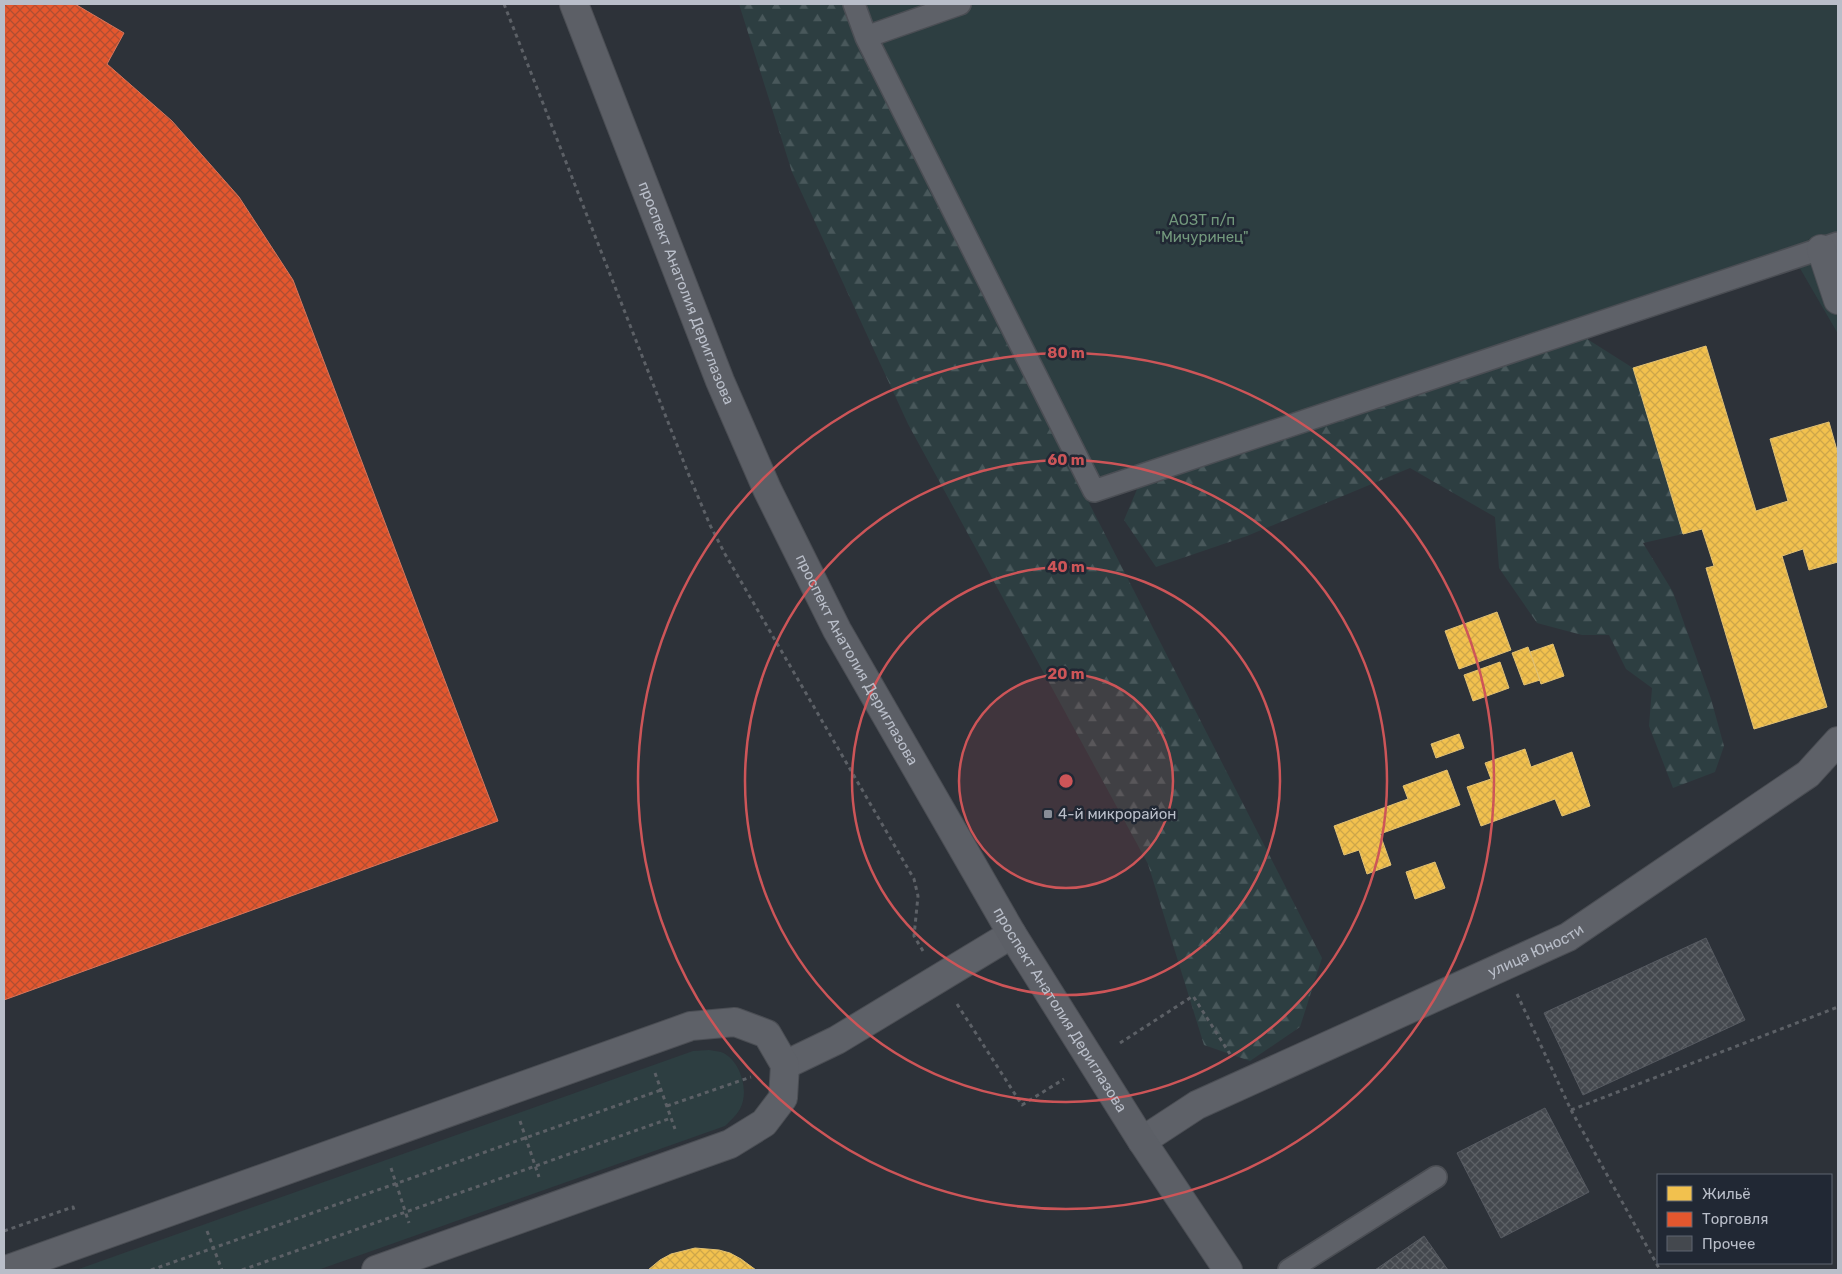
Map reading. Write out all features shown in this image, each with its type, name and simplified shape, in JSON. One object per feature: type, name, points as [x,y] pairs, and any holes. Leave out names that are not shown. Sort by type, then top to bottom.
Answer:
[{"type":"main road","name":"проспект Анатолия Дериглазова","points":[[574,4],[720,381],[767,489],[837,630],[1012,934],[1142,1141],[1228,1270]]},
{"type":"street","points":[[1830,246],[1838,300]]},
{"type":"street","name":"улица Юности","points":[[1142,1141],[1197,1104],[1568,937],[1808,774],[1838,741]]},
{"type":"street","points":[[785,1065],[837,1040],[1012,934]]},
{"type":"street","points":[[6,1270],[691,1026],[735,1022],[767,1034],[785,1065],[783,1098],[764,1123],[730,1144],[376,1270]]},
{"type":"lane","points":[[854,4],[866,37],[1094,491],[1830,246]]},
{"type":"lane","points":[[866,37],[960,4]]},
{"type":"lane","points":[[1289,1270],[1436,1177]]},
{"type":"path","points":[[1504,966],[1571,1110],[1660,1270]]},
{"type":"path","points":[[1571,1110],[1838,1007]]},
{"type":"path","points":[[644,1043],[686,1160]]},
{"type":"path","points":[[667,1106],[785,1065]]},
{"type":"path","points":[[151,1270],[661,1090]]},
{"type":"path","points":[[508,1091],[550,1208]]},
{"type":"path","points":[[242,1270],[671,1118]]},
{"type":"path","points":[[380,1137],[420,1254]]},
{"type":"path","points":[[197,1202],[222,1270]]},
{"type":"green space","points":[[739,4],[843,4],[862,55],[1322,958],[1300,1027],[1250,1061],[1204,1045],[1148,864],[908,424],[792,172]]},
{"type":"green space","name":"АОЗТ п/п \"Мичуринец\"","points":[[843,4],[1838,4],[1838,334],[1798,265],[1089,503],[862,55]]},
{"type":"green space","points":[[1584,337],[1633,368],[1683,534],[1643,543],[1673,592],[1711,699],[1724,746],[1715,772],[1673,788],[1649,726],[1652,688],[1626,669],[1609,635],[1582,635],[1537,623],[1499,568],[1495,517],[1410,468],[1247,536],[1156,567],[1124,520],[1138,487]]},
{"type":"green space","points":[[709,1050],[721,1052],[733,1061],[738,1068],[743,1085],[743,1102],[740,1109],[725,1126],[318,1270],[76,1270],[693,1051]]},
{"type":"building: Жильё","points":[[1706,346],[1756,511],[1788,501],[1770,439],[1829,422],[1838,454],[1838,562],[1809,570],[1803,549],[1782,556],[1827,707],[1754,729],[1706,568],[1714,566],[1702,529],[1683,534],[1633,368]]},
{"type":"building: Жильё","points":[[1497,612],[1511,650],[1459,669],[1445,631]]},
{"type":"building: Жильё","points":[[1553,644],[1564,676],[1541,684],[1530,652]]},
{"type":"building: Жильё","points":[[1528,647],[1540,680],[1524,685],[1512,653]]},
{"type":"building: Жильё","points":[[1500,662],[1509,688],[1473,701],[1464,675]]},
{"type":"building: Жильё","points":[[1459,734],[1464,748],[1436,758],[1431,744]]},
{"type":"building: Жильё","points":[[1525,749],[1531,767],[1572,752],[1590,806],[1562,816],[1555,799],[1481,826],[1467,787],[1491,779],[1485,763]]},
{"type":"building: Жильё","points":[[1447,770],[1460,805],[1380,834],[1391,865],[1367,874],[1359,850],[1344,855],[1334,826],[1408,799],[1403,786]]},
{"type":"building: Жильё","points":[[1435,862],[1445,888],[1415,899],[1406,872]]},
{"type":"building: Жильё","points":[[695,1248],[730,1253],[756,1270],[648,1270],[671,1254]]},
{"type":"building: Торговля","points":[[4,4],[75,4],[124,33],[107,64],[172,121],[239,197],[293,280],[498,821],[4,1000]]},
{"type":"building: Прочее","points":[[1706,938],[1745,1020],[1583,1095],[1544,1013]]},
{"type":"building: Прочее","points":[[1545,1108],[1589,1192],[1501,1238],[1457,1153]]},
{"type":"building: Прочее","points":[[1424,1236],[1448,1270],[1375,1270]]},
{"type":"place","name":"4-й микрорайон","points":[[1048,814]]}]
